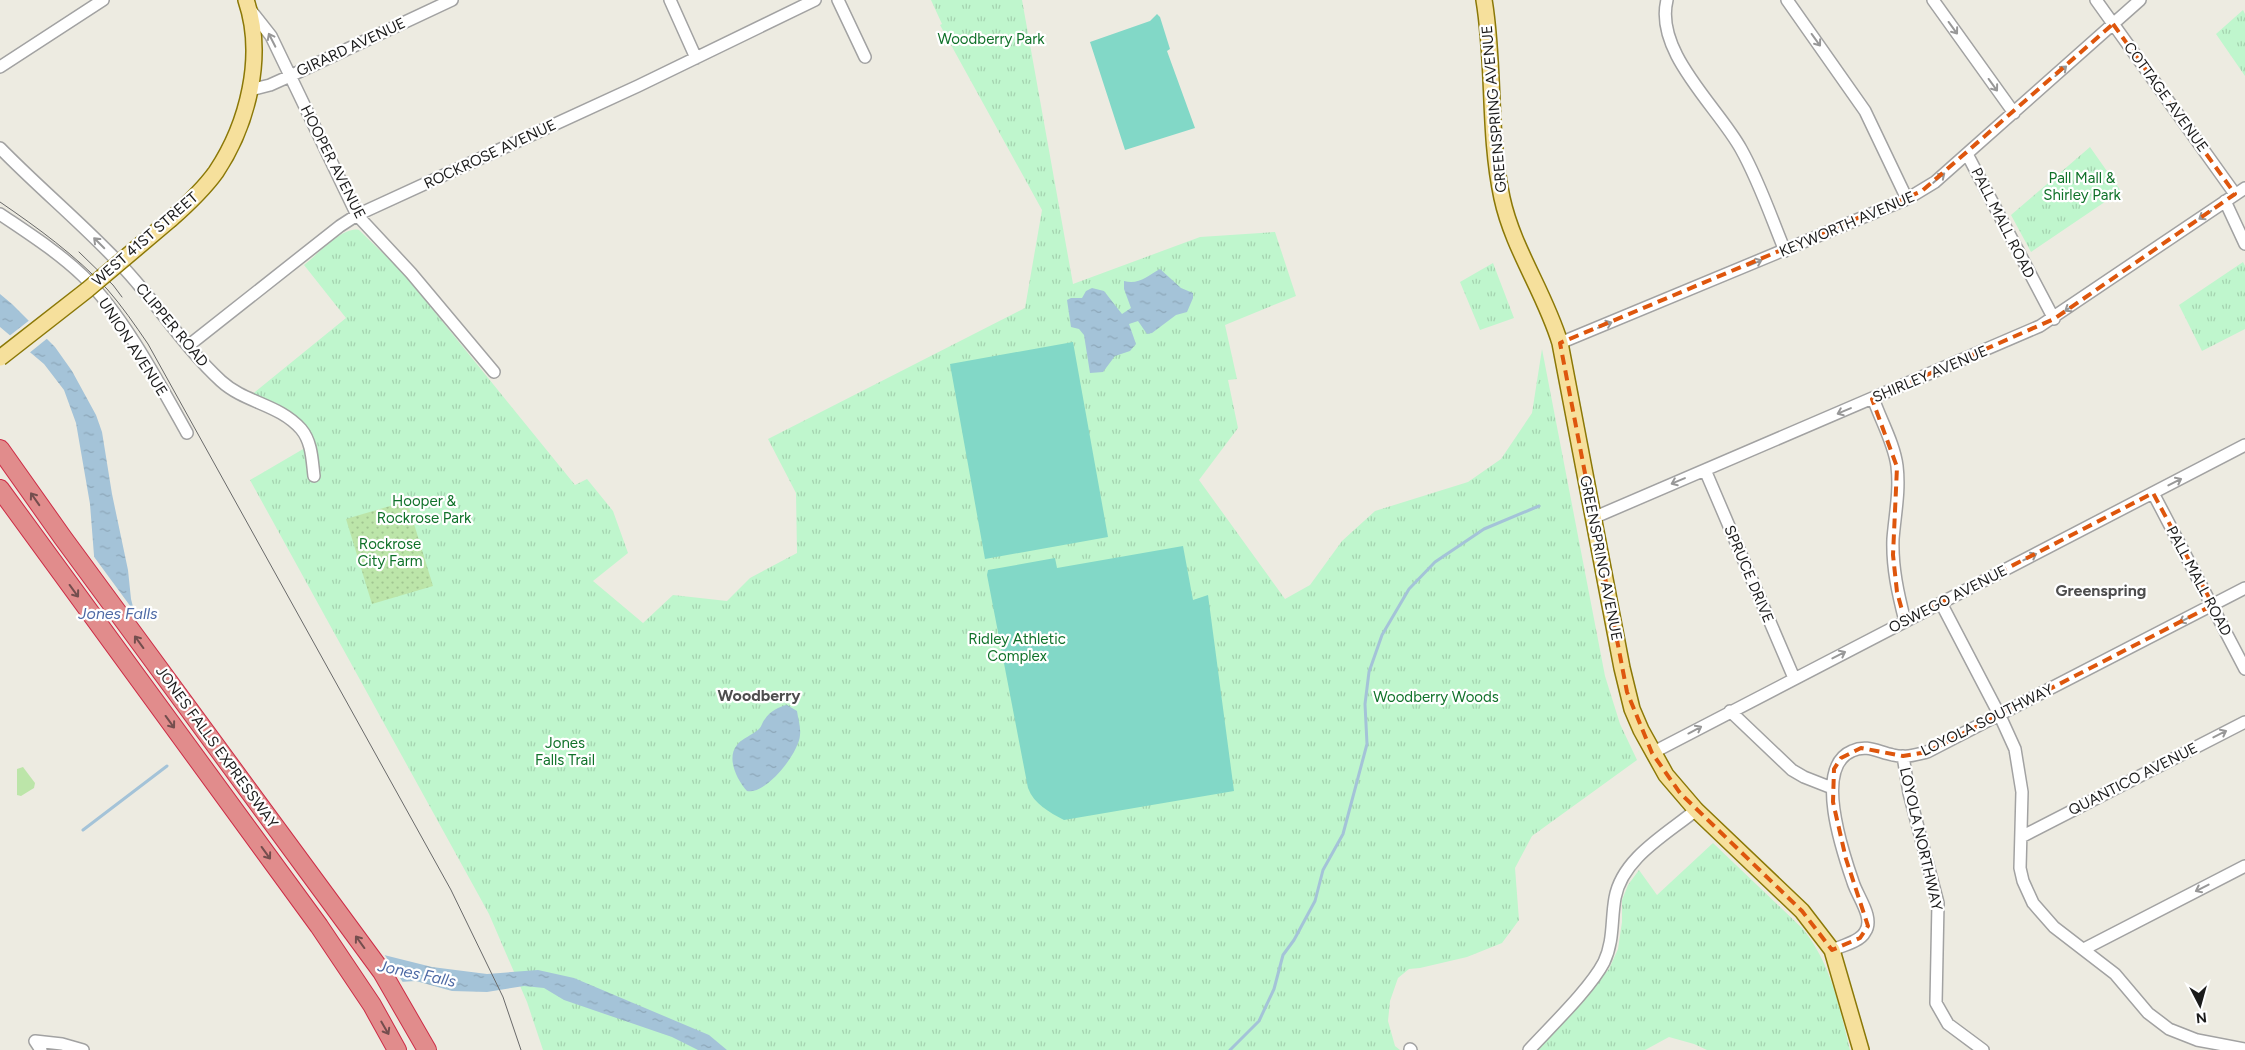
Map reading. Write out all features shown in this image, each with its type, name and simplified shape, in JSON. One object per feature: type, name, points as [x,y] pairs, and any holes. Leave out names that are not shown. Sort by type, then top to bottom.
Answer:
[{"type":"highway","name":"JONES FALLS EXPRESSWAY","points":[[0,448],[63,538],[382,972],[427,1050]]},
{"type":"highway","name":"JONES FALLS EXPRESSWAY","points":[[0,489],[319,926],[372,1005],[397,1050]]},
{"type":"main road","name":"GREENSPRING AVENUE","points":[[1484,0],[1495,154],[1502,200],[1513,234],[1547,306],[1560,343],[1627,692],[1641,730],[1652,752],[1680,793],[1802,911],[1832,950],[1861,1050]]},
{"type":"main road","name":"WEST 41ST STREET","points":[[0,358],[88,290],[171,219],[205,186],[220,164],[238,128],[250,90],[253,50],[248,4]]},
{"type":"street","points":[[0,68],[103,0]]},
{"type":"street","name":"GIRARD AVENUE","points":[[250,90],[290,76],[452,0]]},
{"type":"street","points":[[670,0],[696,58]]},
{"type":"street","name":"ROCKROSE AVENUE","points":[[188,346],[340,226],[357,215],[696,58],[816,0]]},
{"type":"street","points":[[838,0],[865,57]]},
{"type":"street","points":[[1668,0],[1667,25],[1674,50],[1741,149],[1785,251]]},
{"type":"street","points":[[1787,0],[1865,111],[1907,199]]},
{"type":"street","points":[[1933,0],[2014,113]]},
{"type":"street","name":"COTTAGE AVENUE","points":[[2096,0],[2240,191]]},
{"type":"street","name":"KEYWORTH AVENUE","points":[[1560,343],[1907,199],[1935,182],[2140,0]]},
{"type":"street","name":"HOOPER AVENUE","points":[[248,4],[271,36],[357,215],[412,273],[494,372]]},
{"type":"street","name":"CLIPPER ROAD","points":[[0,148],[117,261],[188,346],[232,390],[277,410],[301,430],[308,438],[314,476]]},
{"type":"street","name":"PALL MALL ROAD","points":[[1967,154],[2054,319]]},
{"type":"street","name":"SHIRLEY AVENUE","points":[[1593,518],[2054,319],[2240,191]]},
{"type":"street","points":[[2225,201],[2245,244]]},
{"type":"street","name":"UNION AVENUE","points":[[0,214],[73,266],[99,294],[140,354],[187,432]]},
{"type":"street","points":[[1873,398],[1893,450],[1897,467],[1898,495],[1893,555],[1897,592],[1904,621]]},
{"type":"street","name":"OSWEGO AVENUE","points":[[1652,752],[2245,445]]},
{"type":"street","name":"SPRUCE DRIVE","points":[[1704,470],[1794,678]]},
{"type":"street","name":"PALL MALL ROAD","points":[[2153,493],[2245,669]]},
{"type":"street","name":"LOYOLA SOUTHWAY","points":[[1832,950],[1860,938],[1868,926],[1865,908],[1853,883],[1838,829],[1832,788],[1834,769],[1841,758],[1853,750],[1870,748],[1903,756],[1927,752],[2245,588]]},
{"type":"street","points":[[1941,603],[2011,737],[2020,772],[2020,868],[2023,881],[2033,904],[2054,927],[2115,974],[2148,1013],[2169,1029],[2197,1040],[2244,1049]]},
{"type":"street","points":[[1730,712],[1792,770],[1804,778],[1832,788]]},
{"type":"street","name":"QUANTICO AVENUE","points":[[2021,837],[2245,722]]},
{"type":"street","name":"LOYOLA NORTHWAY","points":[[1903,756],[1910,794],[1938,903],[1936,1003],[1948,1024],[1982,1050]]},
{"type":"street","points":[[1529,1050],[1583,990],[1603,964],[1610,944],[1615,899],[1624,874],[1642,854],[1696,810]]},
{"type":"street","points":[[2084,949],[2245,866]]},
{"type":"street","points":[[41,1050],[35,1041],[62,1044],[83,1050]]},
{"type":"highlighted area","points":[[2113,24],[2235,194],[2054,319],[1872,399],[1897,467],[1893,555],[1897,592],[1905,621],[2153,493],[2213,605],[1927,752],[1903,756],[1861,748],[1841,758],[1834,769],[1833,802],[1846,859],[1868,926],[1860,938],[1832,950],[1802,911],[1680,793],[1652,753],[1627,692],[1560,343],[1922,191]]},
{"type":"green space","points":[[931,0],[1022,0],[1073,284],[1200,237],[1275,232],[1296,296],[1225,325],[1237,379],[1228,380],[1238,428],[1199,480],[1285,599],[1310,585],[1342,541],[1375,511],[1468,482],[1501,459],[1532,413],[1542,349],[1605,676],[1620,724],[1637,760],[1532,836],[1515,868],[1519,920],[1502,943],[1467,957],[1409,969],[1398,978],[1390,1001],[1388,1021],[1395,1046],[1400,1050],[543,1050],[527,1002],[489,914],[250,480],[310,445],[309,440],[250,396],[346,318],[304,265],[345,232],[359,230],[403,273],[575,485],[587,479],[613,511],[628,553],[593,581],[643,623],[673,595],[727,601],[750,578],[797,553],[796,493],[768,439],[1025,308],[1042,210],[940,25],[942,24]]},
{"type":"green space","points":[[2243,10],[2245,14],[2245,76],[2216,34]]},
{"type":"green space","points":[[1157,14],[1160,17],[1170,49],[1167,51],[1195,128],[1125,150],[1090,42],[1150,21]]},
{"type":"green space","name":"Pall Mall & Shirley Park","points":[[2090,147],[2121,191],[2031,252],[2011,215]]},
{"type":"green space","points":[[2243,262],[2245,266],[2245,329],[2202,351],[2179,305]]},
{"type":"green space","points":[[1493,263],[1514,318],[1480,330],[1460,282]]},
{"type":"green space","points":[[1073,342],[1108,537],[985,559],[950,364]]},
{"type":"green space","name":"Rockrose City Farm","points":[[407,501],[433,586],[372,604],[346,519]]},
{"type":"green space","name":"Ridley Athletic Complex","points":[[1183,546],[1193,600],[1208,595],[1234,791],[1064,820],[1038,803],[1028,788],[987,575],[988,570],[1055,558],[1057,568]]},
{"type":"green space","points":[[23,767],[35,783],[34,788],[21,796],[17,795],[17,769]]},
{"type":"green space","points":[[1713,843],[1802,928],[1812,941],[1833,986],[1850,1050],[1707,1050],[1669,1037],[1645,1050],[1534,1050],[1609,969],[1618,949],[1622,922],[1622,900],[1628,885],[1639,870],[1657,895]]},
{"type":"water","points":[[1160,269],[1181,288],[1193,293],[1193,298],[1187,312],[1176,315],[1152,333],[1147,334],[1138,321],[1129,324],[1136,344],[1130,351],[1115,356],[1103,372],[1090,373],[1084,335],[1079,329],[1071,327],[1067,300],[1082,298],[1086,291],[1092,288],[1104,291],[1122,314],[1131,308],[1124,289],[1124,281],[1139,281]]},
{"type":"water","points":[[0,294],[55,347],[72,371],[96,415],[102,432],[112,494],[128,570],[131,599],[140,634],[163,673],[192,715],[245,785],[277,820],[314,879],[333,901],[358,937],[372,950],[384,955],[432,967],[487,974],[538,970],[574,978],[709,1035],[727,1050],[698,1050],[672,1037],[564,1000],[544,988],[524,986],[487,992],[452,991],[416,981],[400,982],[380,978],[366,971],[353,960],[324,922],[288,883],[263,852],[233,809],[217,777],[192,745],[166,721],[111,644],[97,594],[90,504],[76,423],[64,390],[44,364],[0,327]]},
{"type":"water","points":[[787,705],[797,711],[800,726],[800,735],[794,752],[772,780],[755,790],[747,791],[734,769],[734,750],[739,743],[759,729],[769,714]]},
{"type":"pier","points":[[31,319],[49,337],[28,354],[8,337]]},
{"type":"pier","name":"Jones Falls","points":[[92,554],[139,618],[142,633],[374,948],[382,951],[404,984],[379,980],[364,973],[351,961],[100,618],[94,594]]},
{"type":"waterway","points":[[1230,1050],[1259,1021],[1274,989],[1283,955],[1294,940],[1315,901],[1323,870],[1343,834],[1367,744],[1365,704],[1369,672],[1382,635],[1409,589],[1435,562],[1484,529],[1539,506]]},
{"type":"waterway","points":[[83,830],[167,766]]},
{"type":"tram line","points":[[0,202],[56,243],[95,277],[118,302],[148,344],[451,890],[503,997],[521,1050]]},
{"type":"tram line","points":[[79,252],[113,285],[122,297]]},
{"type":"district","name":"Greenspring","points":[[2101,590]]},
{"type":"district","name":"Woodberry","points":[[759,695]]},
{"type":"park label","name":"Woodberry Park","points":[[991,39]]},
{"type":"park label","name":"Hooper & Rockrose Park","points":[[424,510]]},
{"type":"park label","name":"Woodberry Woods","points":[[1436,697]]},
{"type":"park label","name":"Jones Falls Trail","points":[[565,752]]}]
